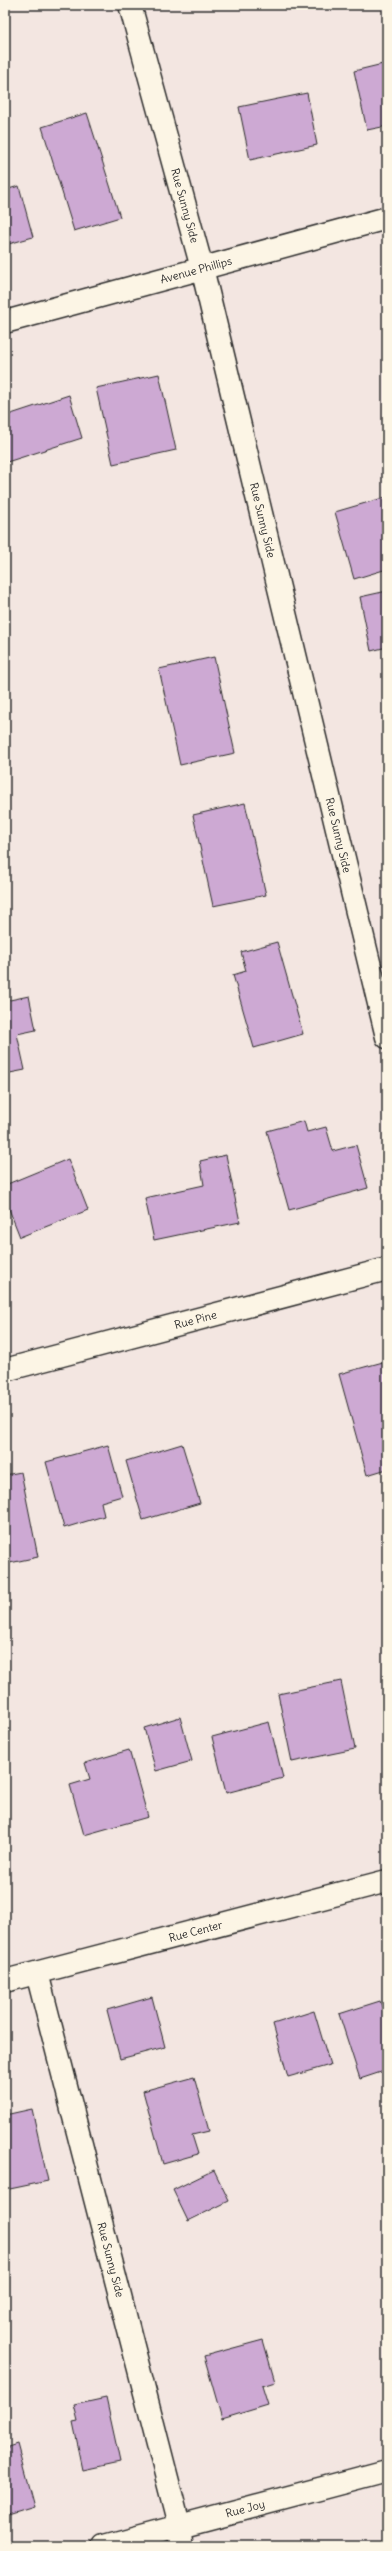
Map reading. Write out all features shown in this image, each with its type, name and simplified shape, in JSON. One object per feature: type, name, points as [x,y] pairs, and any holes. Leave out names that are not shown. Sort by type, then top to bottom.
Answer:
[{"type":"street","name":"Rue Sunny Side","points":[[130,5],[202,268],[387,1037]]},
{"type":"street","name":"Avenue Phillips","points":[[5,322],[387,218]]},
{"type":"street","name":"Rue Pine","points":[[5,1370],[387,1269]]},
{"type":"street","name":"Rue Center","points":[[5,1981],[387,1881]]},
{"type":"street","name":"Rue Sunny Side","points":[[38,1973],[181,2536]]},
{"type":"street","name":"Rue Joy","points":[[104,2546],[181,2536],[387,2471]]},
{"type":"building","points":[[387,63],[387,126],[367,130],[354,71]]},
{"type":"building","points":[[307,93],[317,145],[250,160],[239,107]]},
{"type":"building","points":[[87,113],[120,217],[74,231],[42,127]]},
{"type":"building","points":[[19,186],[33,237],[5,245],[5,190]]},
{"type":"building","points":[[159,374],[176,450],[113,464],[96,388]]},
{"type":"building","points":[[69,395],[82,438],[7,462],[5,455],[5,416]]},
{"type":"building","points":[[386,497],[387,569],[354,579],[335,512]]},
{"type":"building","points":[[387,591],[387,647],[371,651],[360,597]]},
{"type":"building","points":[[214,657],[235,753],[180,765],[159,669]]},
{"type":"building","points":[[245,803],[266,895],[213,906],[193,815]]},
{"type":"building","points":[[277,942],[303,1034],[254,1048],[233,975],[246,971],[241,952]]},
{"type":"building","points":[[29,996],[36,1030],[17,1034],[25,1070],[5,1074],[5,1001]]},
{"type":"building","points":[[304,1121],[307,1132],[326,1127],[333,1151],[356,1145],[368,1188],[289,1210],[267,1131]]},
{"type":"building","points":[[226,1155],[240,1222],[154,1240],[145,1198],[204,1185],[200,1161]]},
{"type":"building","points":[[68,1159],[88,1210],[20,1237],[5,1199],[5,1185]]},
{"type":"building","points":[[383,1362],[387,1378],[387,1469],[367,1475],[339,1374]]},
{"type":"building","points":[[182,1444],[200,1503],[143,1520],[126,1461]]},
{"type":"building","points":[[108,1445],[122,1496],[101,1502],[104,1516],[64,1528],[46,1462]]},
{"type":"building","points":[[21,1472],[38,1557],[5,1564],[5,1475]]},
{"type":"building","points":[[341,1681],[355,1749],[292,1762],[278,1694]]},
{"type":"building","points":[[180,1717],[192,1761],[156,1771],[144,1728]]},
{"type":"building","points":[[269,1722],[283,1778],[226,1793],[212,1737]]},
{"type":"building","points":[[129,1750],[148,1817],[84,1835],[70,1785],[90,1779],[85,1763]]},
{"type":"building","points":[[152,1997],[165,2047],[120,2059],[107,2010]]},
{"type":"building","points":[[380,2001],[387,2021],[387,2070],[360,2079],[339,2014]]},
{"type":"building","points":[[314,2011],[330,2065],[288,2077],[273,2024]]},
{"type":"building","points":[[194,2077],[209,2131],[192,2135],[198,2154],[163,2164],[143,2091]]},
{"type":"building","points":[[32,2109],[48,2181],[5,2190],[5,2115]]},
{"type":"building","points":[[214,2170],[229,2201],[188,2221],[173,2190]]},
{"type":"building","points":[[263,2340],[275,2382],[262,2386],[268,2405],[222,2419],[204,2356]]},
{"type":"building","points":[[106,2398],[120,2462],[83,2470],[73,2422],[78,2421],[74,2405]]},
{"type":"building","points":[[17,2444],[34,2507],[5,2516],[5,2448]]}]
